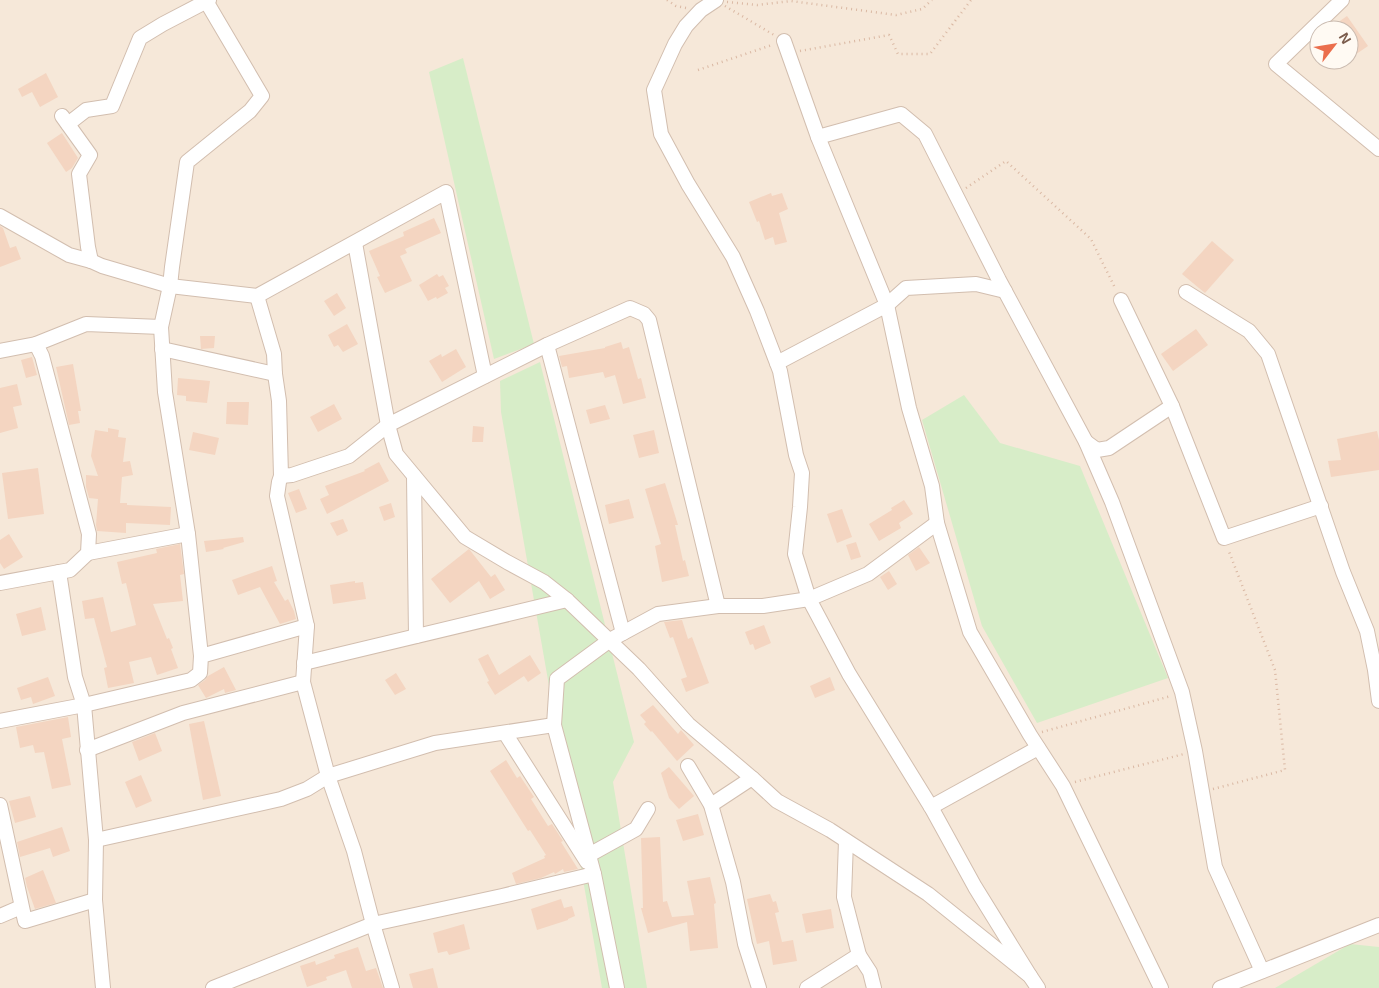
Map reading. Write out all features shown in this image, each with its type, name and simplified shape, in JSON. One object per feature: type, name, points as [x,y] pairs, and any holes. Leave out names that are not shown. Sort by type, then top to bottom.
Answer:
[{"type":"street","points":[[716,0],[701,10],[686,26],[675,44],[654,90],[661,134],[688,184],[733,257],[757,311],[780,371],[796,455],[802,473],[795,554],[809,599],[849,674],[931,807],[975,888],[1038,988]]},
{"type":"street","points":[[1342,0],[1276,64],[1379,149]]},
{"type":"street","points":[[0,721],[84,706],[191,680],[200,673],[201,656],[188,534],[165,392],[161,327],[170,286],[187,162],[250,111],[262,96],[207,1],[140,38],[112,106],[86,110],[65,120],[90,155],[79,174],[91,261]]},
{"type":"street","points":[[784,41],[818,138],[887,305],[909,408],[932,486],[937,523],[970,632],[1030,735],[1063,786],[1161,988]]},
{"type":"street","points":[[818,138],[901,114],[925,134],[1005,291],[1086,442],[1112,502],[1182,692],[1195,751],[1215,867],[1262,971]]},
{"type":"street","points":[[0,216],[69,256],[170,286],[257,296],[446,192],[485,376]]},
{"type":"street","points":[[355,243],[388,425],[396,454],[465,537],[544,582],[567,600],[639,669],[688,724],[752,778],[776,801],[830,830],[928,894],[1030,976]]},
{"type":"street","points":[[776,363],[887,305],[906,288],[976,284],[1005,291]]},
{"type":"street","points":[[1186,292],[1249,332],[1268,354],[1343,572],[1373,628],[1379,645]]},
{"type":"street","points":[[257,296],[274,354],[279,401],[281,476],[277,496],[307,626],[303,682],[328,776],[354,851],[392,988]]},
{"type":"street","points":[[1121,300],[1172,406],[1224,538],[1321,506]]},
{"type":"street","points":[[281,476],[292,475],[349,456],[388,425],[547,345],[630,308],[644,314],[649,320],[718,606]]},
{"type":"street","points":[[0,351],[36,344],[86,324],[161,327]]},
{"type":"street","points":[[36,344],[42,356],[89,534],[88,553]]},
{"type":"street","points":[[547,345],[623,633]]},
{"type":"street","points":[[162,349],[275,374]]},
{"type":"street","points":[[1086,442],[1097,450],[1109,448],[1172,406]]},
{"type":"street","points":[[414,476],[416,636]]},
{"type":"street","points":[[616,988],[594,874],[554,725],[557,679],[610,640],[658,614],[718,606],[763,606],[809,599],[868,574],[937,523]]},
{"type":"street","points":[[0,583],[70,570],[88,553],[188,534]]},
{"type":"street","points":[[59,572],[75,677],[84,706],[96,840],[95,900],[103,988]]},
{"type":"street","points":[[304,663],[567,600]]},
{"type":"street","points":[[201,656],[307,626]]},
{"type":"street","points":[[1373,628],[1379,701]]},
{"type":"street","points":[[87,750],[183,713],[303,682]]},
{"type":"street","points":[[96,840],[282,799],[307,789],[328,776],[435,743],[554,725]]},
{"type":"street","points":[[505,733],[594,874]]},
{"type":"street","points":[[931,807],[1038,748]]},
{"type":"street","points":[[688,766],[711,805],[733,882],[745,944],[759,988]]},
{"type":"street","points":[[711,805],[752,778]]},
{"type":"street","points":[[0,805],[25,921],[95,900]]},
{"type":"street","points":[[589,855],[636,829],[648,809]]},
{"type":"street","points":[[846,841],[844,897],[858,955],[870,972],[874,988]]},
{"type":"street","points":[[213,988],[373,924],[594,874]]},
{"type":"street","points":[[0,916],[21,907]]},
{"type":"street","points":[[1228,987],[1262,971],[1379,925]]},
{"type":"street","points":[[806,988],[858,955]]},
{"type":"path","points":[[666,0],[676,6],[701,10]]},
{"type":"path","points":[[716,0],[757,5],[791,1],[896,15],[922,9],[932,0]]},
{"type":"path","points":[[716,0],[801,51],[889,35],[898,54],[930,54],[971,0]]},
{"type":"path","points":[[698,70],[784,41]]},
{"type":"path","points":[[956,195],[1006,161],[1091,238],[1121,300]]},
{"type":"path","points":[[1202,792],[1285,770],[1275,670],[1224,538]]},
{"type":"path","points":[[1030,735],[1182,692]]},
{"type":"path","points":[[1063,786],[1195,751]]},
{"type":"shaded area","points":[[0,0],[1379,0],[1379,988],[0,988]]},
{"type":"green space","points":[[463,58],[534,344],[494,359],[429,72]]},
{"type":"green space","points":[[540,362],[634,742],[613,782],[647,988],[602,988],[501,412],[500,381]]},
{"type":"green space","points":[[964,395],[1000,443],[1080,466],[1168,678],[1037,723],[982,626],[922,420]]},
{"type":"green space","points":[[1350,944],[1379,947],[1379,988],[1275,988]]},
{"type":"building","points":[[1347,16],[1350,20],[1341,20]]},
{"type":"building","points":[[1359,33],[1368,46],[1359,52]]},
{"type":"building","points":[[46,73],[58,97],[40,107],[32,92],[22,97],[18,89]]},
{"type":"building","points":[[62,133],[78,158],[72,168],[66,172],[47,143]]},
{"type":"building","points":[[771,193],[772,196],[782,193],[788,209],[779,213],[787,242],[775,245],[773,237],[765,240],[759,221],[757,222],[749,202]]},
{"type":"building","points":[[434,218],[441,233],[405,249],[407,253],[400,256],[412,281],[385,293],[377,277],[380,276],[369,251],[404,236],[403,232]]},
{"type":"building","points":[[0,226],[3,228],[10,248],[16,246],[21,259],[0,267]]},
{"type":"building","points":[[1212,241],[1234,260],[1205,293],[1182,274]]},
{"type":"building","points":[[437,274],[439,277],[443,275],[449,286],[445,288],[448,293],[428,301],[419,285]]},
{"type":"building","points":[[337,293],[346,308],[334,316],[324,301]]},
{"type":"building","points":[[347,324],[358,344],[343,352],[338,345],[334,347],[328,335]]},
{"type":"building","points":[[1196,329],[1208,345],[1173,371],[1161,354]]},
{"type":"building","points":[[200,336],[215,336],[214,348],[201,349]]},
{"type":"building","points":[[621,342],[623,349],[629,347],[638,379],[641,378],[646,398],[623,404],[615,375],[605,378],[603,372],[569,378],[567,366],[562,367],[559,356],[605,348]]},
{"type":"building","points":[[456,349],[466,367],[442,382],[429,361],[441,354],[442,357]]},
{"type":"building","points":[[32,357],[37,375],[26,378],[21,360]]},
{"type":"building","points":[[73,364],[81,411],[78,411],[80,423],[69,425],[56,367]]},
{"type":"building","points":[[178,378],[210,381],[207,403],[186,401],[186,396],[177,395]]},
{"type":"building","points":[[17,384],[22,405],[13,407],[18,428],[0,433],[0,388]]},
{"type":"building","points":[[227,402],[249,402],[248,425],[226,424]]},
{"type":"building","points":[[334,404],[342,419],[318,432],[310,417]]},
{"type":"building","points":[[605,405],[610,419],[590,424],[586,410]]},
{"type":"building","points":[[473,426],[484,427],[483,442],[472,442]]},
{"type":"building","points":[[108,428],[119,430],[118,437],[126,438],[123,462],[130,461],[133,475],[122,477],[120,503],[171,507],[170,525],[126,523],[126,533],[97,531],[98,499],[89,498],[86,487],[86,475],[98,476],[91,456],[95,430],[108,432]]},
{"type":"building","points":[[654,430],[659,453],[639,458],[633,435]]},
{"type":"building","points":[[1377,431],[1379,440],[1379,470],[1331,477],[1328,461],[1341,460],[1337,439]]},
{"type":"building","points":[[193,432],[219,438],[215,455],[189,450]]},
{"type":"building","points":[[379,462],[389,481],[327,514],[320,499],[329,495],[325,486],[365,471]]},
{"type":"building","points":[[38,468],[44,514],[8,519],[2,473]]},
{"type":"building","points":[[665,483],[678,525],[675,525],[683,561],[685,560],[689,576],[662,582],[655,546],[661,544],[645,489]]},
{"type":"building","points":[[299,489],[307,509],[296,513],[288,493]]},
{"type":"building","points":[[629,499],[634,518],[609,524],[605,505]]},
{"type":"building","points":[[904,500],[913,514],[899,523],[901,528],[879,541],[869,524]]},
{"type":"building","points":[[391,503],[395,517],[384,521],[379,507]]},
{"type":"building","points":[[842,509],[852,537],[837,543],[827,514]]},
{"type":"building","points":[[343,519],[348,531],[337,536],[330,523]]},
{"type":"building","points":[[9,534],[23,557],[4,569],[0,563],[0,540]]},
{"type":"building","points":[[243,537],[244,542],[224,549],[206,552],[204,541]]},
{"type":"building","points":[[856,542],[861,557],[851,560],[846,545]]},
{"type":"building","points":[[180,544],[184,574],[180,575],[183,601],[153,604],[167,639],[169,638],[173,648],[171,649],[178,668],[157,675],[151,657],[129,662],[134,683],[108,688],[104,668],[107,667],[94,618],[85,619],[82,601],[103,597],[111,632],[136,625],[126,583],[122,584],[117,562],[157,553],[156,549]]},
{"type":"building","points":[[919,547],[930,563],[916,571],[908,555]]},
{"type":"building","points":[[469,549],[491,577],[495,574],[505,590],[490,599],[479,581],[450,603],[431,579]]},
{"type":"building","points":[[272,566],[277,581],[274,582],[285,601],[288,599],[296,619],[280,624],[260,587],[238,595],[232,580]]},
{"type":"building","points":[[889,571],[897,584],[888,590],[880,577]]},
{"type":"building","points":[[355,581],[355,583],[363,582],[366,599],[333,604],[330,585]]},
{"type":"building","points":[[41,607],[46,630],[22,636],[16,614]]},
{"type":"building","points":[[682,620],[688,639],[692,637],[709,683],[686,692],[681,679],[687,677],[673,637],[670,638],[664,622]]},
{"type":"building","points":[[764,625],[771,643],[755,650],[753,644],[750,645],[745,632]]},
{"type":"building","points":[[488,654],[499,675],[530,655],[541,673],[528,682],[524,676],[495,695],[487,682],[489,681],[478,659]]},
{"type":"building","points":[[224,667],[236,690],[225,693],[224,689],[206,698],[198,685],[208,676]]},
{"type":"building","points":[[396,673],[406,689],[395,695],[385,680]]},
{"type":"building","points":[[48,677],[55,696],[33,704],[31,697],[21,700],[17,688]]},
{"type":"building","points":[[830,677],[835,690],[815,698],[810,686]]},
{"type":"building","points":[[653,705],[678,734],[681,730],[694,745],[677,761],[644,724],[646,722],[640,715]]},
{"type":"building","points":[[68,717],[71,737],[62,739],[71,785],[52,789],[44,752],[35,753],[33,745],[20,748],[16,727]]},
{"type":"building","points":[[204,721],[221,796],[203,800],[189,724]]},
{"type":"building","points":[[155,733],[162,751],[139,761],[132,742]]},
{"type":"building","points":[[506,760],[517,778],[520,776],[534,797],[531,799],[548,826],[552,824],[578,869],[564,872],[563,869],[555,874],[554,872],[541,878],[516,884],[512,873],[545,858],[544,856],[546,855],[530,830],[528,831],[490,771]]},
{"type":"building","points":[[669,767],[694,796],[679,809],[669,798],[661,773]]},
{"type":"building","points":[[141,775],[152,801],[136,808],[125,782]]},
{"type":"building","points":[[30,796],[36,817],[15,823],[9,801]]},
{"type":"building","points":[[698,814],[704,835],[683,841],[676,820]]},
{"type":"building","points":[[62,827],[70,851],[53,857],[50,848],[20,857],[17,842]]},
{"type":"building","points":[[660,837],[663,902],[667,901],[672,917],[694,915],[687,881],[710,877],[716,903],[714,904],[718,948],[690,951],[687,922],[648,933],[641,908],[643,908],[641,838]]},
{"type":"building","points":[[43,870],[56,903],[35,909],[25,878]]},
{"type":"building","points":[[770,894],[773,902],[776,901],[779,912],[775,913],[782,942],[793,940],[797,961],[773,965],[769,941],[757,944],[747,899]]},
{"type":"building","points":[[561,899],[564,908],[572,906],[575,916],[537,930],[531,909]]},
{"type":"building","points":[[831,909],[834,928],[806,933],[802,914]]},
{"type":"building","points":[[464,924],[470,949],[449,955],[447,951],[438,953],[433,933]]},
{"type":"building","points":[[358,947],[366,971],[376,968],[383,988],[352,988],[346,970],[326,977],[327,980],[307,987],[300,966],[315,961],[316,965],[335,958],[334,955]]},
{"type":"building","points":[[433,968],[438,988],[413,988],[409,974]]}]
